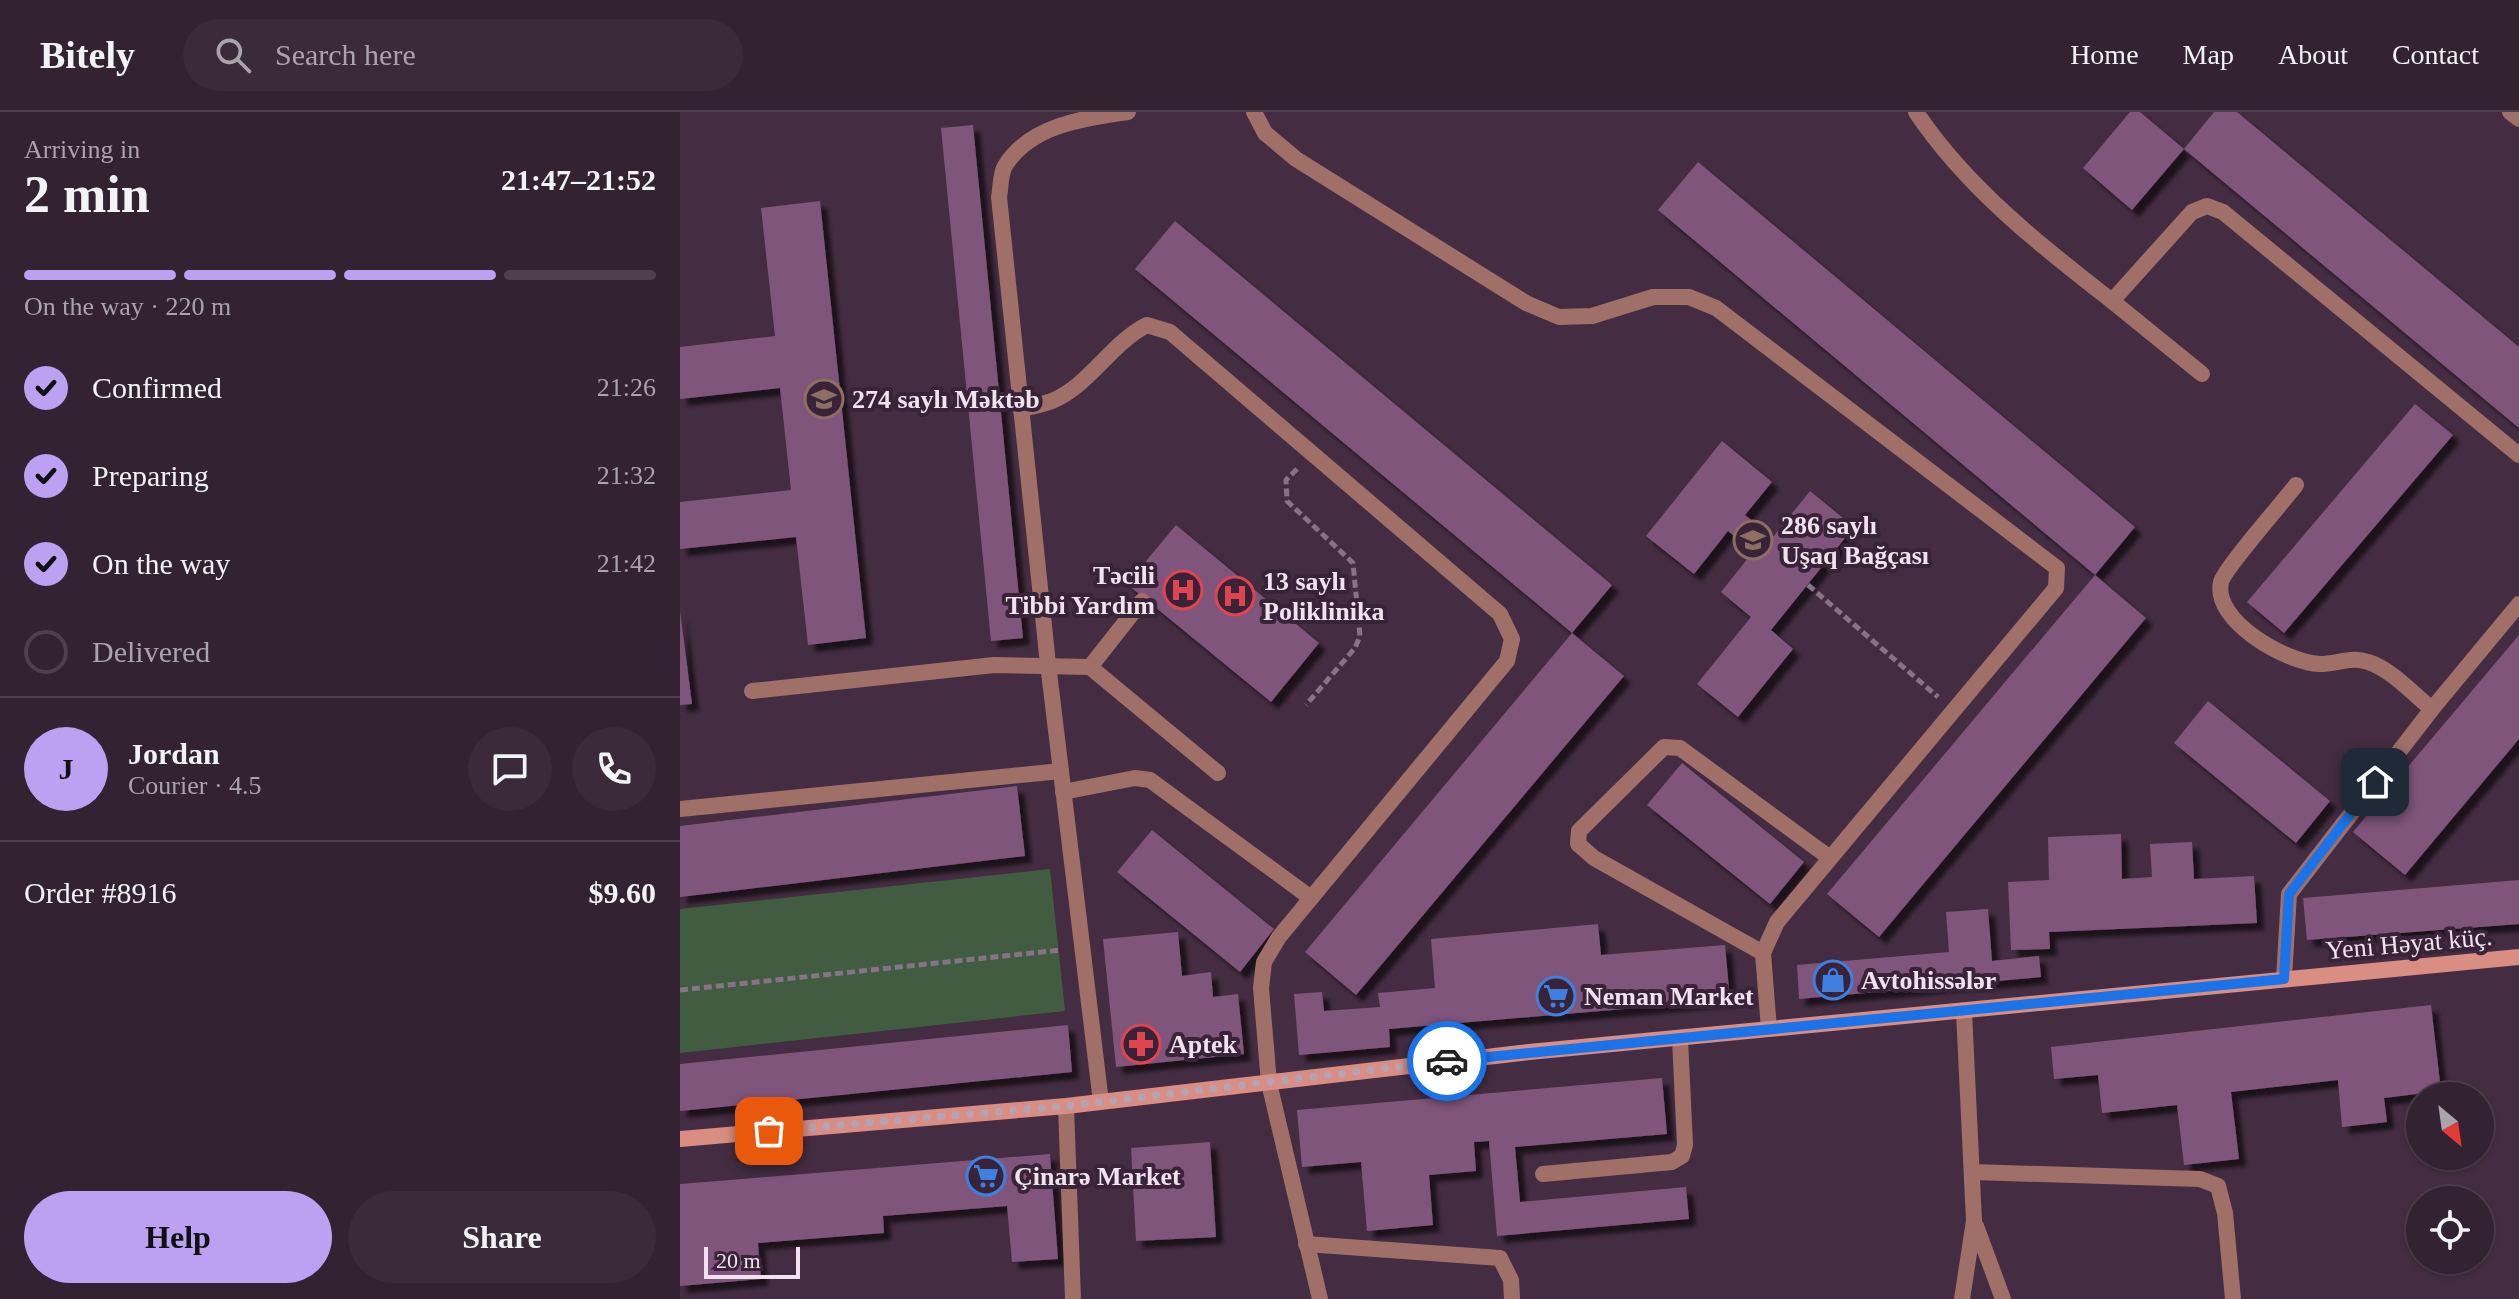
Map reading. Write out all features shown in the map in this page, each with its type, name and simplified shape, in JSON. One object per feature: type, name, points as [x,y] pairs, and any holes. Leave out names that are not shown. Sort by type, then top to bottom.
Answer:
[{"type":"street","points":[[1101,1102],[1048,664],[999,197],[1003,168],[1041,134],[1087,118],[1128,112]]},
{"type":"street","points":[[1254,112],[1265,133],[1296,159],[1526,303],[1559,317],[1592,316],[1653,297],[1689,297],[1716,308],[2037,549],[2057,568],[2056,588],[1777,922],[1763,953],[1769,1029]]},
{"type":"street","points":[[1916,112],[1961,166],[2036,241],[2202,374]]},
{"type":"street","points":[[2510,112],[2519,119]]},
{"type":"street","points":[[2112,301],[2192,212],[2207,206],[2223,212],[2519,455]]},
{"type":"street","points":[[1020,409],[1053,401],[1074,386],[1129,334],[1147,325],[1170,332],[1500,614],[1512,639],[1507,661],[1279,937],[1264,962],[1261,988],[1269,1083],[1320,1299]]},
{"type":"street","points":[[2296,485],[2221,580],[2221,600],[2230,618],[2250,634],[2300,660],[2321,664],[2358,659],[2373,663],[2432,709]]},
{"type":"street","points":[[1090,667],[1142,601]]},
{"type":"street","points":[[2284,979],[2289,894],[2432,709],[2519,604]]},
{"type":"street","points":[[752,691],[994,665],[1090,667],[1218,773]]},
{"type":"street","points":[[1763,953],[1594,858],[1578,844],[1579,831],[1664,747],[1680,748],[1830,858]]},
{"type":"street","points":[[680,809],[1061,771]]},
{"type":"street","points":[[1063,792],[1135,778],[1150,780],[1311,898]]},
{"type":"street","name":"Yeni Həyat küç.","points":[[680,1139],[1066,1106],[1529,1052],[2519,957]]},
{"type":"street","points":[[1962,1299],[1974,1221],[1964,1012]]},
{"type":"street","points":[[1543,1174],[1672,1162],[1682,1156],[1685,1145],[1680,1039]]},
{"type":"street","points":[[1066,1106],[1073,1299]]},
{"type":"street","points":[[1972,1172],[2200,1179],[2218,1186],[2225,1213],[2233,1299]]},
{"type":"street","points":[[1974,1221],[2003,1299]]},
{"type":"street","points":[[1306,1244],[1500,1258],[1511,1280],[1512,1299]]},
{"type":"path","points":[[1306,705],[1355,648],[1360,636],[1353,563],[1287,501],[1286,480],[1311,453]]},
{"type":"path","points":[[1808,585],[1954,710]]},
{"type":"path","points":[[680,990],[1082,947]]},
{"type":"green space","points":[[1050,869],[1065,1011],[680,1053],[680,909]]},
{"type":"building","points":[[2130,112],[2140,112],[2184,149],[2132,210],[2083,168]]},
{"type":"building","points":[[2214,112],[2237,112],[2519,347],[2519,428],[2184,149]]},
{"type":"building","points":[[973,125],[1023,638],[991,641],[941,128]]},
{"type":"building","points":[[1698,162],[2135,527],[2095,575],[1658,210]]},
{"type":"building","points":[[820,201],[866,638],[808,645],[796,537],[680,549],[680,502],[791,490],[780,388],[680,399],[680,347],[775,336],[761,208]]},
{"type":"building","points":[[1175,221],[1612,585],[1572,633],[1135,269]]},
{"type":"building","points":[[2415,404],[2453,435],[2284,633],[2247,602]]},
{"type":"building","points":[[1722,441],[1772,482],[1745,515],[1773,537],[1810,491],[1854,527],[1771,630],[1793,649],[1738,717],[1697,684],[1751,617],[1721,592],[1753,552],[1728,531],[1694,574],[1646,536]]},
{"type":"building","points":[[1176,525],[1319,643],[1271,702],[1127,584]]},
{"type":"building","points":[[2095,575],[2146,618],[1879,937],[1827,894]]},
{"type":"building","points":[[680,611],[692,704],[680,705]]},
{"type":"building","points":[[1572,633],[1624,676],[1356,995],[1305,952]]},
{"type":"building","points":[[2519,635],[2519,739],[2405,875],[2353,832]]},
{"type":"building","points":[[2208,701],[2330,801],[2296,843],[2174,743]]},
{"type":"building","points":[[1682,763],[1804,862],[1770,904],[1647,805]]},
{"type":"building","points":[[1017,786],[1025,856],[680,897],[680,826]]},
{"type":"building","points":[[1152,830],[1274,929],[1240,972],[1117,872]]},
{"type":"building","points":[[2121,834],[2122,879],[2152,877],[2150,844],[2192,842],[2194,879],[2254,876],[2257,923],[2049,932],[2050,949],[2011,950],[2008,882],[2049,880],[2048,837]]},
{"type":"building","points":[[2519,880],[2519,924],[2307,940],[2303,898]]},
{"type":"building","points":[[1988,909],[1992,961],[2039,956],[2041,977],[1799,999],[1797,965],[1949,952],[1946,912]]},
{"type":"building","points":[[1598,924],[1601,955],[1725,945],[1730,1000],[1389,1029],[1390,1047],[1299,1055],[1294,994],[1322,992],[1324,1011],[1380,1007],[1378,993],[1435,988],[1431,939]]},
{"type":"building","points":[[1178,932],[1182,976],[1211,972],[1213,997],[1238,994],[1244,1054],[1116,1067],[1103,939]]},
{"type":"building","points":[[2431,1005],[2440,1082],[2406,1082],[2406,1095],[2384,1098],[2387,1122],[2342,1127],[2338,1080],[2231,1092],[2239,1159],[2184,1165],[2177,1105],[2102,1113],[2098,1075],[2054,1079],[2051,1047]]},
{"type":"building","points":[[1068,1025],[1072,1072],[680,1111],[680,1064]]},
{"type":"building","points":[[1662,1078],[1667,1134],[1515,1147],[1520,1202],[1686,1187],[1689,1219],[1497,1236],[1489,1141],[1474,1142],[1476,1171],[1429,1175],[1433,1225],[1367,1231],[1361,1162],[1302,1167],[1297,1110]]},
{"type":"building","points":[[1210,1142],[1216,1237],[1136,1241],[1131,1148]]},
{"type":"building","points":[[1050,1154],[1058,1259],[1012,1262],[1007,1206],[883,1216],[884,1233],[758,1243],[761,1279],[680,1286],[680,1184]]},
{"type":"way so far","points":[[769,1131],[1066,1106],[1447,1061]]},
{"type":"place","name":"274 saylı Məktəb","points":[[824,399]]},
{"type":"place","name":"286 saylı Uşaq Bağçası","points":[[1753,540]]},
{"type":"place","name":"Təcili Tibbi Yardım","points":[[1183,590]]},
{"type":"place","name":"13 saylı Poliklinika","points":[[1235,596]]},
{"type":"place","name":"Avtohissələr","points":[[1833,980]]},
{"type":"place","name":"Neman Market","points":[[1556,996]]},
{"type":"place","name":"Aptek","points":[[1141,1044]]},
{"type":"place","name":"Çinarə Market","points":[[986,1176]]},
{"type":"route","points":[[1447,1061],[2284,979],[2289,894],[2375,782]]}]
